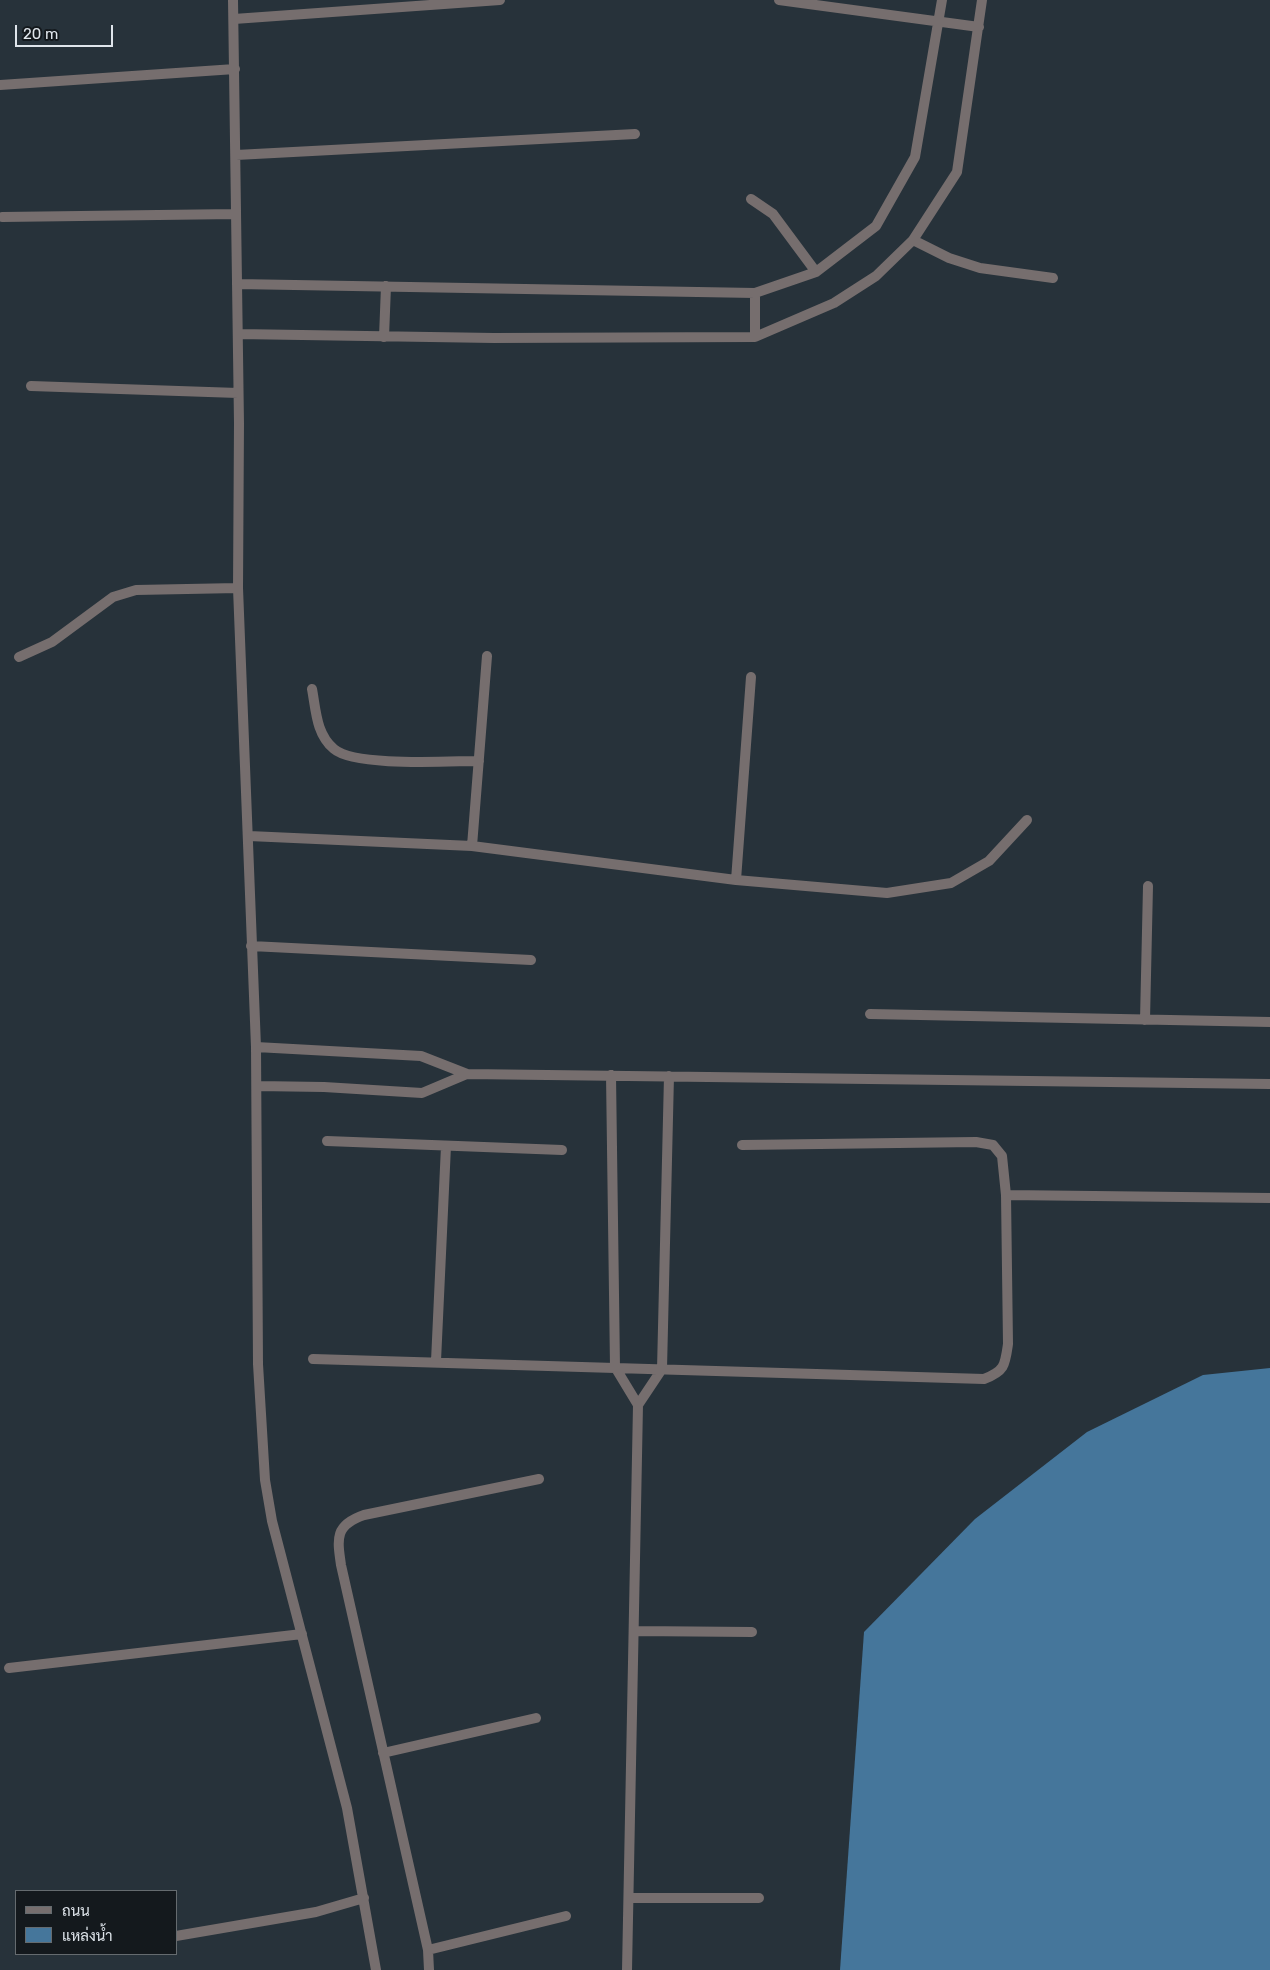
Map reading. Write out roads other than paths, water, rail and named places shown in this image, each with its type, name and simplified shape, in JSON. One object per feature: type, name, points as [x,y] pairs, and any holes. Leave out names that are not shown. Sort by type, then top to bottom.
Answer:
[{"type":"street","points":[[233,0],[238,334],[238,588],[256,1047],[258,1364],[265,1480],[272,1521],[347,1808],[376,1970]]},
{"type":"street","points":[[234,19],[500,0]]},
{"type":"street","points":[[779,0],[939,20],[978,27]]},
{"type":"street","points":[[237,284],[755,293],[816,272],[876,226],[915,157],[942,0]]},
{"type":"street","points":[[238,334],[384,337],[755,337],[834,304],[876,276],[913,240],[957,172],[982,0]]},
{"type":"street","points":[[0,86],[235,69]]},
{"type":"street","points":[[236,155],[636,134]]},
{"type":"street","points":[[751,199],[773,214],[816,272]]},
{"type":"street","points":[[2,217],[236,214]]},
{"type":"street","points":[[913,240],[949,258],[980,268],[1053,278]]},
{"type":"street","points":[[384,337],[386,286]]},
{"type":"street","points":[[755,293],[755,337]]},
{"type":"street","points":[[31,386],[238,393]]},
{"type":"street","points":[[19,658],[52,642],[113,597],[136,590],[238,588]]},
{"type":"street","points":[[472,846],[487,656]]},
{"type":"street","points":[[736,880],[751,677]]},
{"type":"street","points":[[312,689],[318,727],[334,749],[354,757],[402,761],[479,761]]},
{"type":"street","points":[[249,836],[472,846],[736,880],[887,893],[951,883],[989,860],[1027,820]]},
{"type":"street","points":[[1145,1020],[1148,886]]},
{"type":"street","points":[[252,946],[530,960]]},
{"type":"street","points":[[870,1014],[1270,1022]]},
{"type":"street","points":[[256,1047],[421,1056],[467,1074],[1270,1084]]},
{"type":"street","points":[[257,1086],[324,1087],[422,1093],[467,1074]]},
{"type":"street","points":[[611,1075],[615,1367],[638,1405],[630,1898],[627,1970]]},
{"type":"street","points":[[638,1405],[662,1369],[669,1076]]},
{"type":"street","points":[[327,1141],[562,1150]]},
{"type":"street","points":[[313,1359],[436,1361],[984,1379],[998,1374],[1005,1363],[1008,1344],[1006,1195],[1002,1156],[993,1145],[976,1142],[742,1145]]},
{"type":"street","points":[[436,1361],[446,1146]]},
{"type":"street","points":[[1006,1195],[1270,1198]]},
{"type":"street","points":[[429,1970],[428,1950],[340,1565],[338,1546],[341,1531],[348,1521],[364,1516],[539,1479]]},
{"type":"street","points":[[634,1631],[752,1632]]},
{"type":"street","points":[[9,1668],[302,1634]]},
{"type":"street","points":[[383,1753],[536,1718]]},
{"type":"street","points":[[178,1936],[316,1912],[364,1898]]},
{"type":"street","points":[[630,1898],[759,1898]]},
{"type":"street","points":[[428,1950],[566,1916]]},
{"type":"water","points":[[1270,1368],[1270,1970],[840,1970],[864,1632],[975,1519],[1087,1432],[1203,1375]]}]
